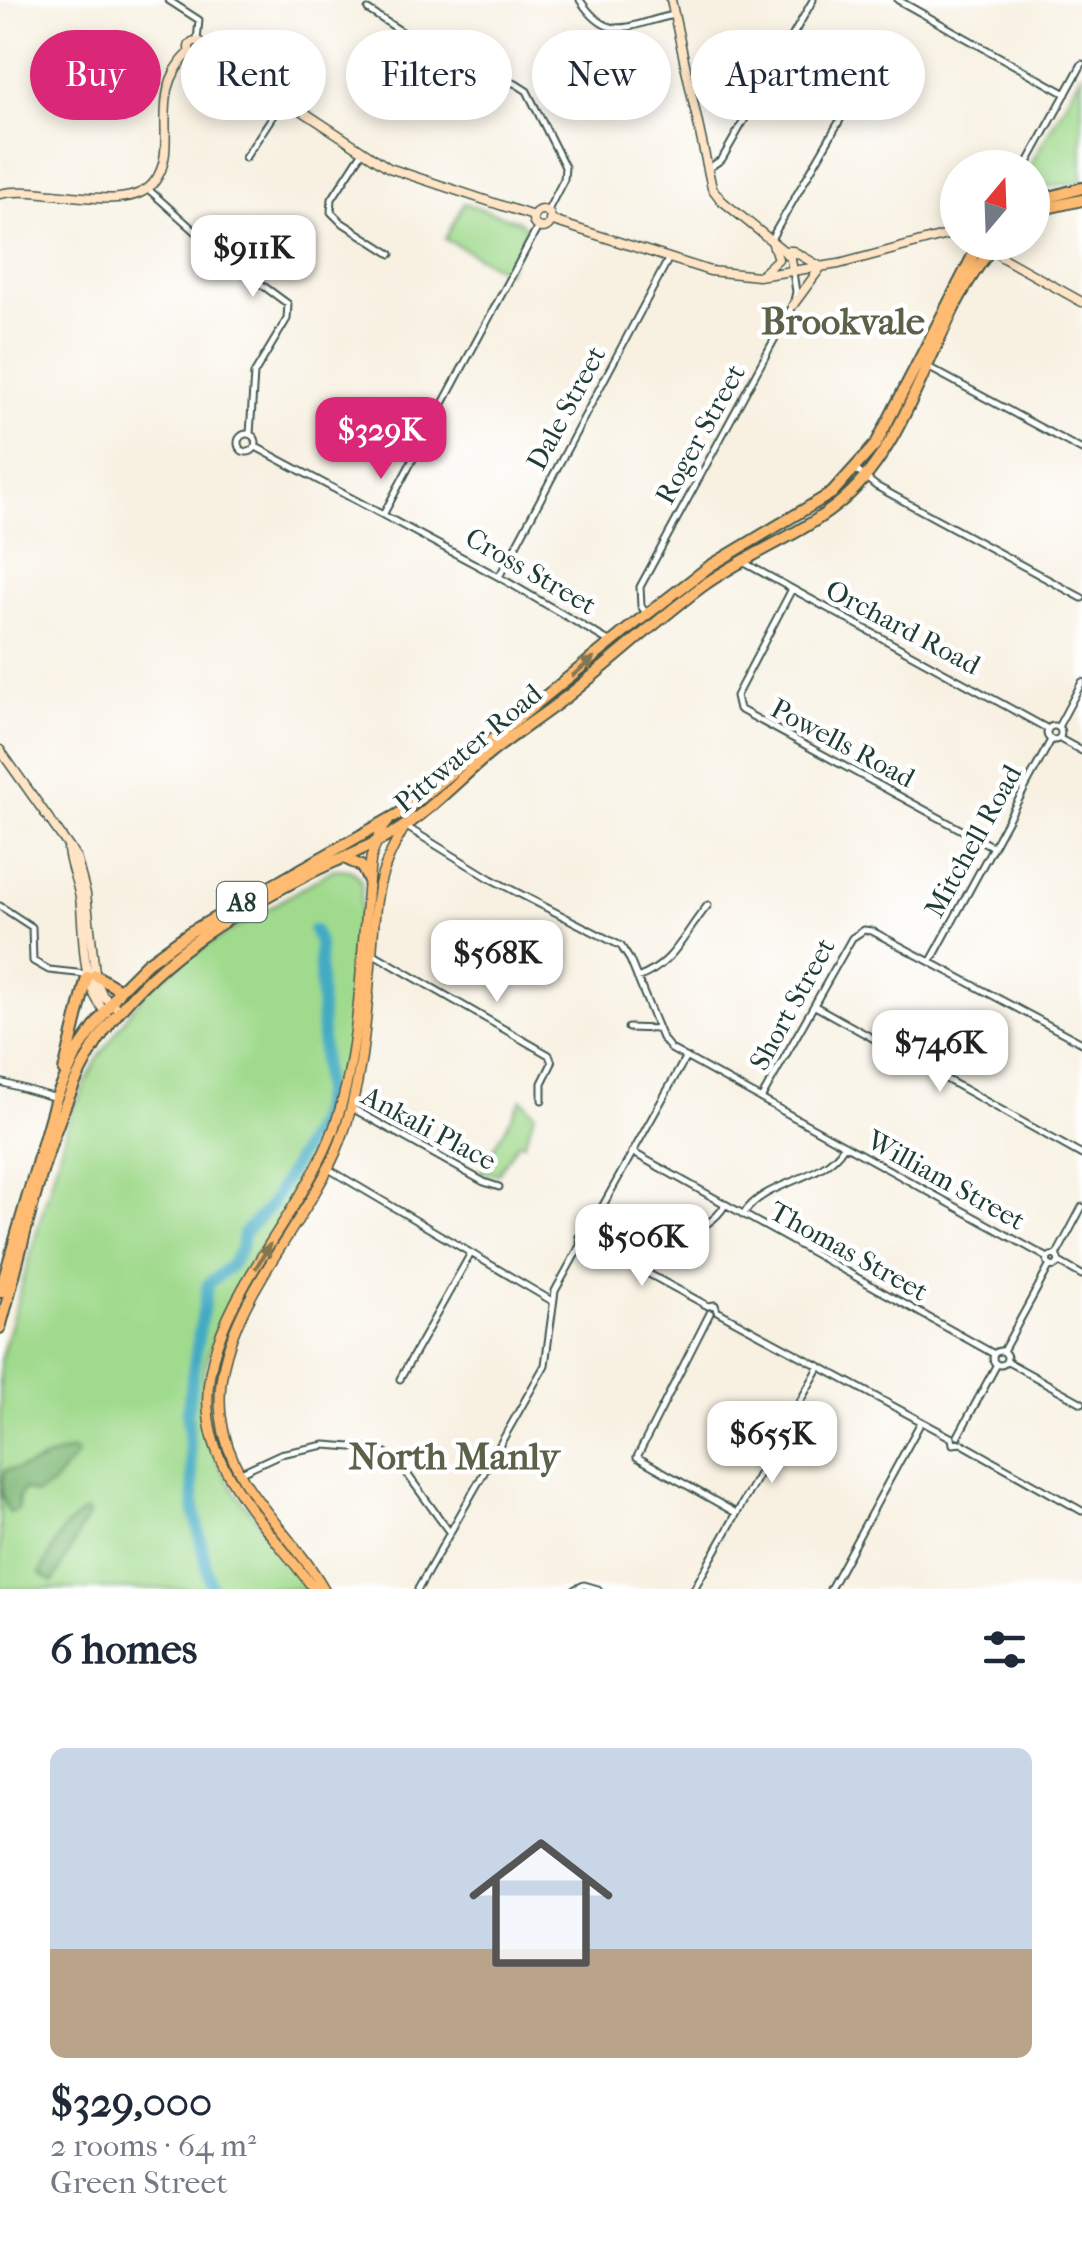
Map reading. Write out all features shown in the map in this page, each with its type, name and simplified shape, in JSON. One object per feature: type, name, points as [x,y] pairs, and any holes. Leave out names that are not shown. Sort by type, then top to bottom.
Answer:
[{"type":"highway","points":[[1050,202],[1082,188]]},
{"type":"highway","points":[[1050,206],[1082,200]]},
{"type":"highway","name":"Pittwater Road","points":[[388,822],[646,614],[720,560],[860,474],[979,260]]},
{"type":"highway","name":"Pittwater Road","points":[[405,826],[700,587],[828,511],[885,449],[980,260]]},
{"type":"highway","name":"Cross Street","points":[[612,642],[623,650]]},
{"type":"highway","name":"A8","points":[[0,1328],[60,1118],[120,990],[177,940],[388,822]]},
{"type":"highway","name":"A8","points":[[0,1292],[56,1098],[78,1050],[112,1011],[195,940],[270,895],[405,826]]},
{"type":"highway","points":[[344,858],[361,866],[368,879]]},
{"type":"highway","points":[[63,1082],[64,1061],[89,975],[120,990]]},
{"type":"main road","points":[[374,845],[388,822]]},
{"type":"main road","name":"Pittwater Road","points":[[366,950],[380,883],[405,826]]},
{"type":"main road","name":"Pittwater Road","points":[[324,1589],[235,1475],[214,1441],[208,1409],[213,1356],[235,1304],[324,1166],[360,1072],[368,879],[374,845]]},
{"type":"main road","name":"Pittwater Road","points":[[235,1475],[243,1499],[314,1589]]},
{"type":"street","points":[[168,0],[200,20],[200,30]]},
{"type":"street","points":[[580,0],[594,20],[607,28],[674,15]]},
{"type":"street","points":[[671,0],[706,169],[716,194],[784,250],[793,272]]},
{"type":"street","points":[[706,169],[722,159],[813,0]]},
{"type":"street","points":[[898,0],[1066,94]]},
{"type":"street","points":[[368,10],[443,58],[527,91],[565,166],[546,227],[538,226]]},
{"type":"street","points":[[0,194],[37,190],[121,199],[148,189],[162,166],[163,110],[181,61]]},
{"type":"street","points":[[1036,150],[1082,64]]},
{"type":"street","points":[[245,158],[270,120]]},
{"type":"street","points":[[315,120],[363,152],[408,175],[533,216],[538,226]]},
{"type":"street","points":[[758,276],[778,259],[772,240],[840,120]]},
{"type":"street","points":[[363,152],[332,199],[331,212],[391,254]]},
{"type":"street","points":[[148,189],[224,256],[288,304],[287,319],[254,374],[250,434]]},
{"type":"street","points":[[533,216],[539,210],[669,258],[719,273],[758,276],[821,267],[940,237]]},
{"type":"street","points":[[383,515],[538,226]]},
{"type":"street","points":[[784,250],[821,267]]},
{"type":"street","name":"Dale Street","points":[[499,577],[669,258]]},
{"type":"street","points":[[1014,260],[1082,302]]},
{"type":"street","points":[[793,305],[821,267]]},
{"type":"street","name":"Roger Street","points":[[646,614],[641,606],[640,587],[793,305],[793,272]]},
{"type":"street","points":[[926,366],[1082,450]]},
{"type":"street","points":[[250,434],[256,439],[256,448],[247,453],[239,448],[240,437],[250,434]]},
{"type":"street","name":"Cross Street","points":[[256,448],[499,577],[612,642]]},
{"type":"street","points":[[860,474],[1082,598]]},
{"type":"street","name":"Orchard Road","points":[[740,560],[1048,728]]},
{"type":"street","name":"Powells Road","points":[[792,590],[736,696],[739,710],[993,847]]},
{"type":"street","points":[[1058,727],[1082,682]]},
{"type":"street","points":[[1058,727],[1048,728],[1051,740],[1060,738],[1082,751]]},
{"type":"street","points":[[1058,727],[1062,732],[1060,738]]},
{"type":"street","name":"Mitchell Road","points":[[930,961],[1051,740]]},
{"type":"street","points":[[0,750],[76,857],[83,878],[89,975],[112,1011]]},
{"type":"street","name":"William Street","points":[[405,826],[491,879],[616,942],[625,950],[668,1046],[1049,1262]]},
{"type":"street","points":[[637,978],[653,973],[669,960],[708,904]]},
{"type":"street","points":[[0,906],[32,927],[34,961],[40,968],[89,975]]},
{"type":"street","name":"Short Street","points":[[761,1099],[852,938],[860,931],[872,931],[930,961]]},
{"type":"street","points":[[366,950],[549,1055],[552,1063],[542,1084],[542,1100]]},
{"type":"street","points":[[930,961],[1082,1043]]},
{"type":"street","points":[[815,1006],[1082,1155]]},
{"type":"street","points":[[628,1028],[658,1029]]},
{"type":"street","points":[[418,1589],[545,1365],[552,1301],[581,1244],[580,1236],[587,1234],[686,1057]]},
{"type":"street","points":[[0,1082],[56,1098]]},
{"type":"street","name":"Ankali Place","points":[[347,1106],[499,1187]]},
{"type":"street","points":[[434,1153],[445,1135]]},
{"type":"street","points":[[743,1215],[756,1200],[830,1163],[844,1146]]},
{"type":"street","name":"Thomas Street","points":[[632,1152],[994,1354]]},
{"type":"street","points":[[324,1166],[552,1301]]},
{"type":"street","points":[[639,1268],[651,1252],[712,1221],[725,1205]]},
{"type":"street","points":[[1082,1207],[1057,1259],[1049,1262],[1003,1351],[1006,1361],[1082,1402]]},
{"type":"street","points":[[587,1234],[590,1242]]},
{"type":"street","points":[[581,1244],[590,1242],[639,1268],[957,1439],[1082,1511]]},
{"type":"street","points":[[400,1379],[470,1254]]},
{"type":"street","points":[[1057,1259],[1082,1275]]},
{"type":"street","points":[[712,1310],[637,1457],[736,1513]]},
{"type":"street","points":[[957,1439],[996,1364],[994,1354],[1003,1351]]},
{"type":"street","points":[[996,1364],[1006,1361]]},
{"type":"street","points":[[694,1589],[820,1366]]},
{"type":"street","points":[[830,1589],[921,1422]]},
{"type":"street","points":[[235,1475],[280,1454],[325,1445],[379,1449],[397,1460],[450,1534]]},
{"type":"street","points":[[575,1589],[598,1589]]},
{"type":"green space","points":[[1082,73],[1082,182],[1050,186],[1050,150],[1039,150]]},
{"type":"green space","points":[[464,203],[519,221],[527,228],[506,272],[445,239]]},
{"type":"green space","points":[[334,869],[352,871],[362,885],[350,1038],[339,1099],[314,1163],[223,1315],[208,1355],[202,1395],[208,1437],[216,1459],[307,1589],[0,1589],[0,1361],[69,1119],[95,1063],[149,989],[193,954]]},
{"type":"green space","points":[[522,1099],[535,1113],[524,1143],[518,1142],[498,1174],[480,1172]]},
{"type":"green space","points":[[74,1450],[77,1455],[51,1486],[36,1494],[24,1489],[18,1499],[19,1509],[10,1513],[2,1492],[5,1470]]},
{"type":"green space","points":[[85,1511],[89,1514],[53,1582],[40,1573],[62,1531]]},
{"type":"waterway","points":[[211,1589],[195,1514],[187,1412],[199,1333],[208,1284],[230,1266],[241,1249],[243,1234],[270,1206],[318,1121],[324,1091],[319,943],[314,930]]},
{"type":"district","name":"Brookvale","points":[[843,321]]},
{"type":"district","name":"North Manly","points":[[454,1456]]}]
